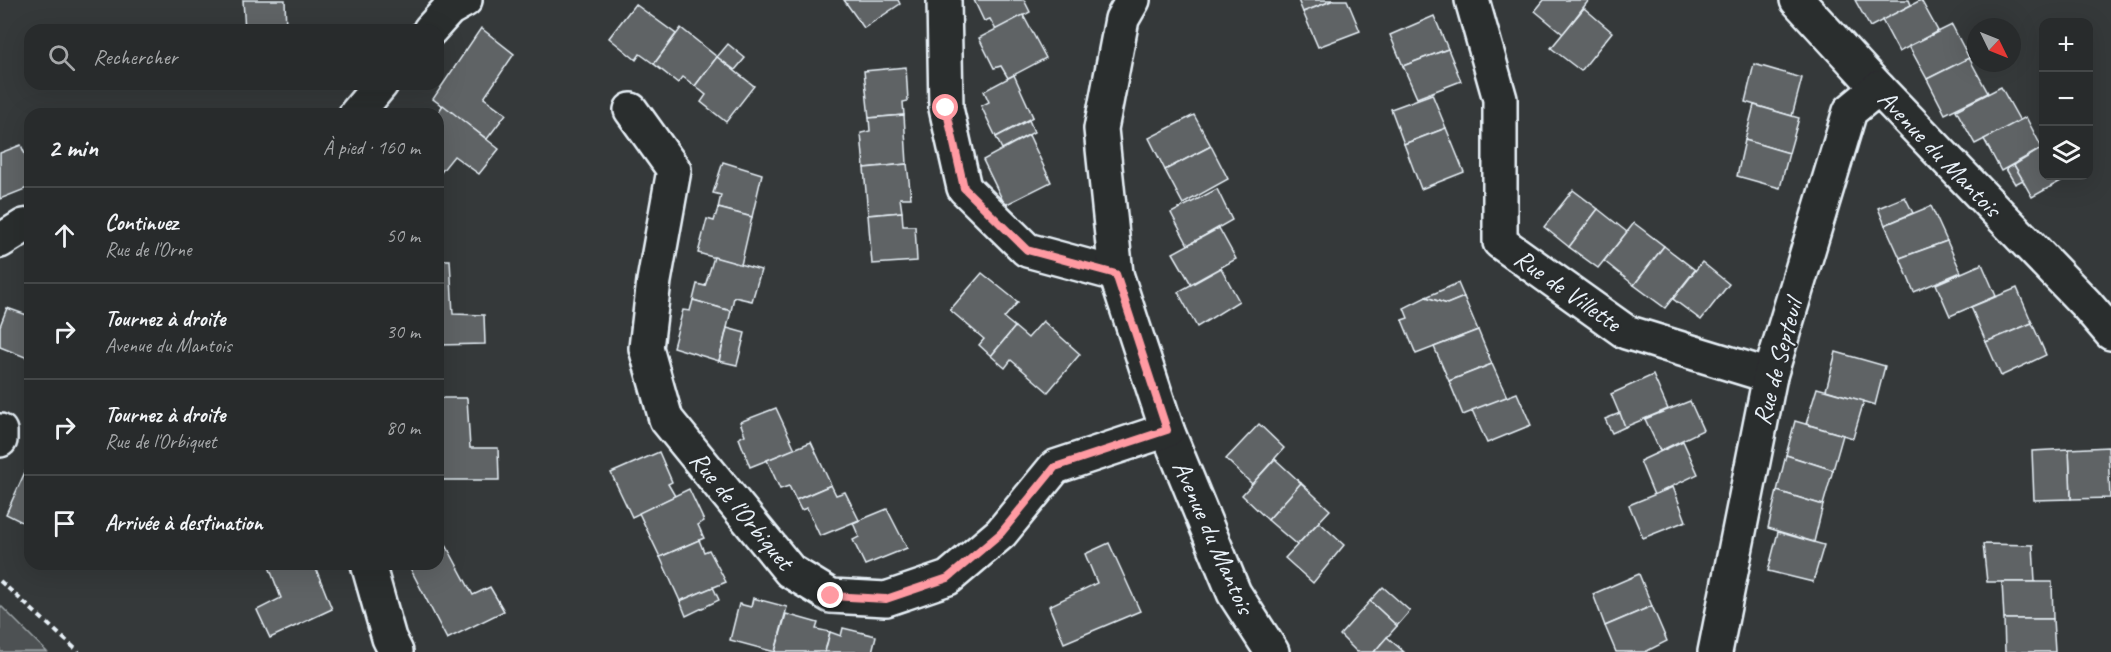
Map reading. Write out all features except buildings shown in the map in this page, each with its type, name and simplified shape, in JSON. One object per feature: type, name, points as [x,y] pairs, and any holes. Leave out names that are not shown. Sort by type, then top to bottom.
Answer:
[{"type":"street","points":[[435,24],[449,9],[465,0]]},
{"type":"street","points":[[944,0],[946,108],[964,188],[1027,250],[1116,274]]},
{"type":"street","name":"Avenue du Mantois","points":[[1133,0],[1122,18],[1101,129],[1116,274],[1167,430],[1234,593],[1272,652]]},
{"type":"street","name":"Rue de Villette","points":[[1472,0],[1500,99],[1500,242],[1626,332],[1770,376]]},
{"type":"street","name":"Avenue du Mantois","points":[[1797,0],[1878,88],[2098,299],[2111,333]]},
{"type":"street","name":"Rue de Septeuil","points":[[1721,648],[1770,376],[1850,111],[1878,88]]},
{"type":"street","points":[[359,108],[375,90]]},
{"type":"street","name":"Rue de l'Orbiquet","points":[[631,111],[674,170],[654,281],[646,348],[666,419],[790,571],[831,596],[886,599],[948,578],[1001,533],[1055,467],[1167,430]]},
{"type":"street","points":[[0,241],[24,226]]},
{"type":"street","points":[[0,431],[0,440]]},
{"type":"street","points":[[370,570],[389,638],[396,652]]},
{"type":"path","points":[[0,581],[79,652]]},
{"type":"shaded area","points":[[0,605],[47,652],[0,652]]},
{"type":"route","points":[[831,596],[886,599],[948,578],[1001,533],[1055,467],[1167,430],[1116,274],[1027,250],[964,188],[946,108]]}]
